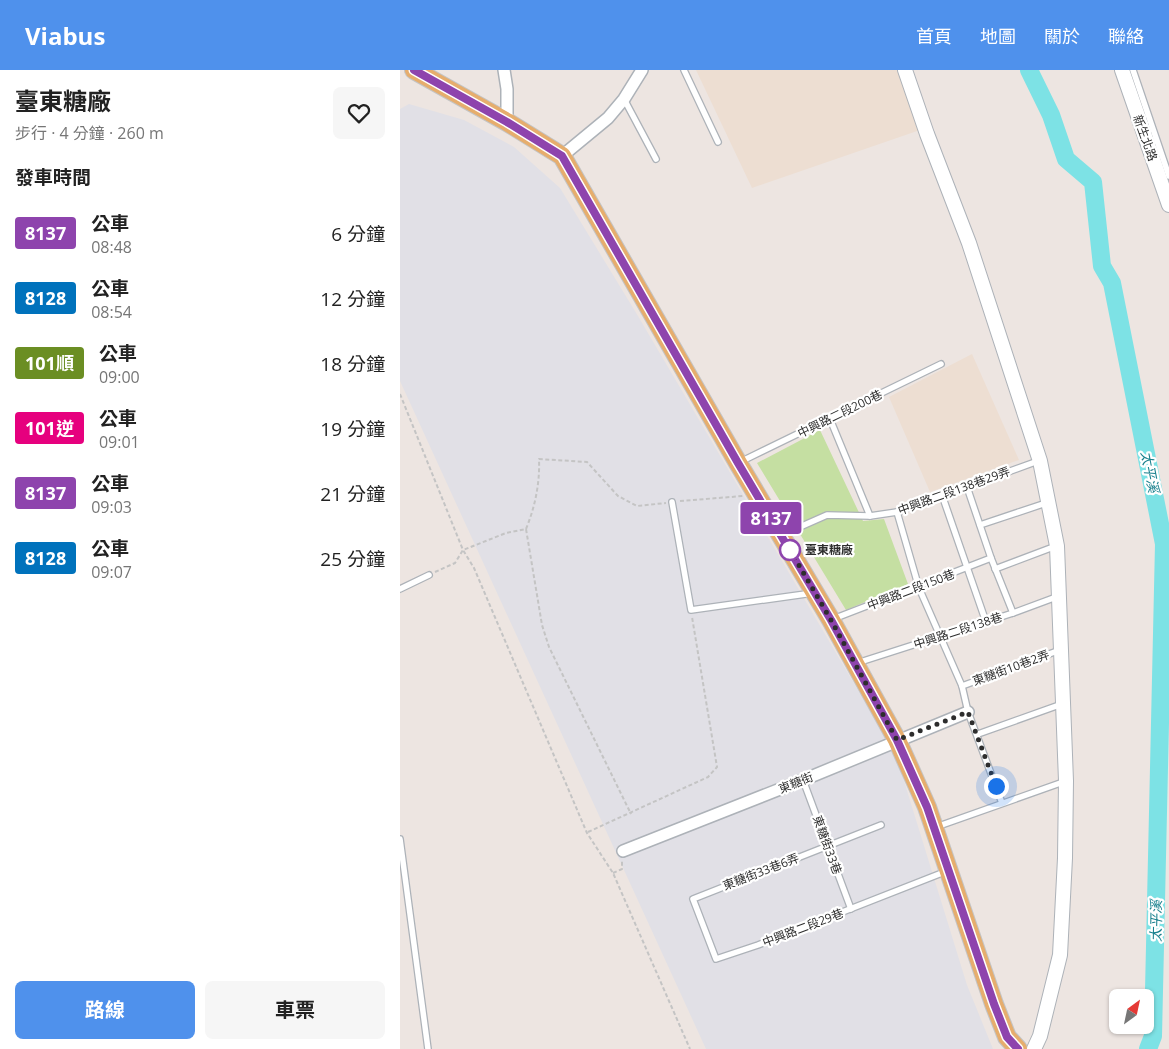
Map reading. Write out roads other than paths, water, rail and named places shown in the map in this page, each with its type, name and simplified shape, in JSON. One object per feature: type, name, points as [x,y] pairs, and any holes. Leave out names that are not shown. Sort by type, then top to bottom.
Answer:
[{"type":"main road","points":[[414,70],[507,122],[562,156],[738,463],[831,620],[897,740],[927,807],[994,1004],[1007,1037],[1018,1049]]},
{"type":"street","points":[[504,70],[507,89],[507,122]]},
{"type":"street","points":[[562,156],[608,118],[624,99],[642,70]]},
{"type":"street","points":[[905,70],[927,134],[969,243],[1040,460],[1057,546],[1066,781],[1066,858],[1060,955],[1040,1036],[1034,1049]]},
{"type":"street","name":"新生北路","points":[[1122,70],[1169,205]]},
{"type":"street","name":"東糖街","points":[[623,851],[968,712]]},
{"type":"lane","points":[[684,70],[718,142]]},
{"type":"lane","points":[[1133,70],[1169,176]]},
{"type":"lane","points":[[624,99],[656,159]]},
{"type":"lane","name":"中興路二段200巷","points":[[738,463],[941,364]]},
{"type":"lane","points":[[830,419],[870,516]]},
{"type":"lane","name":"中興路二段138巷29弄","points":[[782,535],[827,515],[870,516],[897,512],[1040,460]]},
{"type":"lane","points":[[967,487],[995,569],[1013,613]]},
{"type":"lane","points":[[942,495],[986,622]]},
{"type":"lane","points":[[672,502],[690,610],[814,593]]},
{"type":"lane","points":[[980,525],[1049,502]]},
{"type":"lane","points":[[897,512],[919,588],[962,686],[968,712],[978,734],[1002,803]]},
{"type":"lane","points":[[995,569],[1057,546]]},
{"type":"lane","name":"中興路二段150巷","points":[[831,620],[919,588],[991,558]]},
{"type":"lane","points":[[400,589],[429,575]]},
{"type":"lane","name":"中興路二段138巷","points":[[855,664],[1013,613],[1059,596]]},
{"type":"lane","name":"東糖街10巷2弄","points":[[962,686],[1060,650]]},
{"type":"lane","points":[[978,734],[1062,704]]},
{"type":"lane","name":"東糖街33巷","points":[[803,780],[851,909]]},
{"type":"lane","points":[[934,828],[1066,781]]},
{"type":"lane","name":"東糖街33巷6弄","points":[[693,899],[881,825]]},
{"type":"lane","points":[[400,839],[428,1049]]},
{"type":"lane","name":"中興路二段29巷","points":[[693,899],[716,958],[758,945],[949,871]]},
{"type":"waterway","name":"太平溪","points":[[1029,70],[1051,115],[1066,159],[1093,182],[1102,266],[1112,283],[1164,544],[1153,1036],[1148,1049]]},
{"type":"place","name":"臺東糖廠","points":[[790,550]]}]
